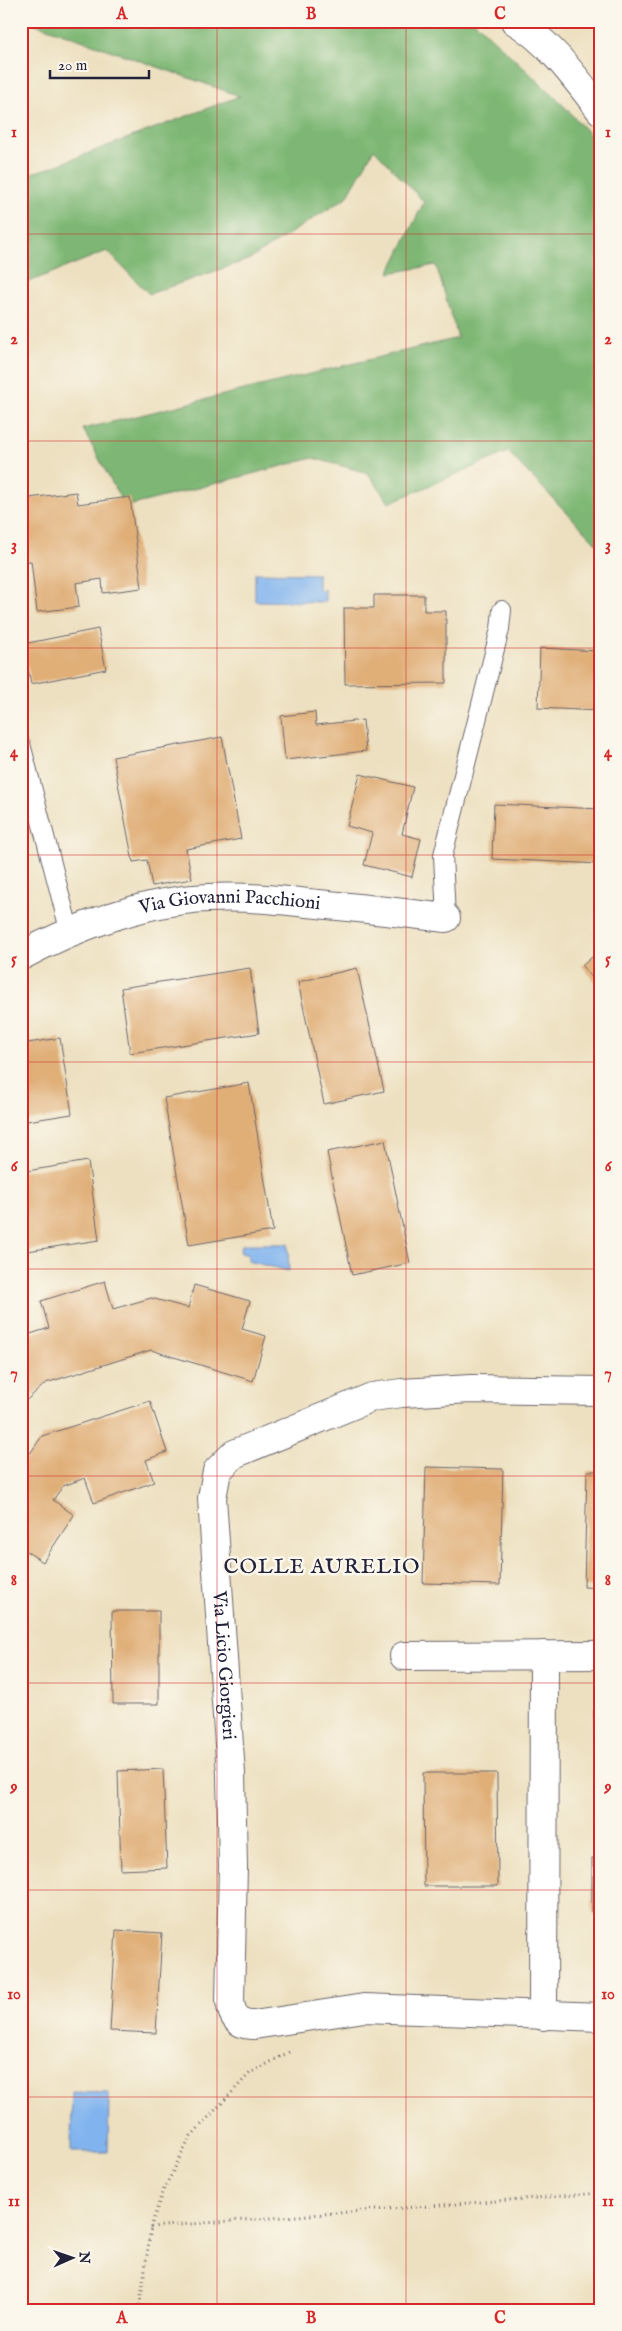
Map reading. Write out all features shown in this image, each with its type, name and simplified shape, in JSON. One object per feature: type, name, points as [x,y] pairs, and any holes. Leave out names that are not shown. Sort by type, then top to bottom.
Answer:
[{"type":"street","points":[[515,21],[546,47],[572,74],[601,110]]},
{"type":"street","name":"Via Giovanni Pacchioni","points":[[21,956],[70,933],[154,906],[207,898],[255,898],[446,918]]},
{"type":"street","name":"Via Licio Giorgieri","points":[[543,2016],[364,2008],[254,2025],[244,2024],[236,2020],[231,2012],[230,2001],[233,1866],[231,1774],[212,1498],[217,1471],[234,1454],[249,1446],[372,1397],[402,1393],[470,1389],[601,1390]]},
{"type":"street","points":[[544,1655],[543,2016],[601,2017]]},
{"type":"street","points":[[404,1656],[601,1656]]},
{"type":"lane","points":[[446,918],[443,855],[495,648],[502,610]]},
{"type":"lane","points":[[21,744],[70,933]]},
{"type":"path","points":[[139,2310],[151,2227],[162,2193],[191,2136],[250,2073],[293,2050]]},
{"type":"path","points":[[151,2227],[601,2193]]},
{"type":"green space","points":[[27,21],[474,21],[562,104],[601,147],[601,548],[508,452],[389,503],[368,473],[313,458],[125,507],[83,429],[458,338],[436,265],[389,273],[424,202],[374,149],[347,197],[250,259],[149,294],[107,251],[21,285],[21,176],[49,168],[240,96]]},
{"type":"water","points":[[255,573],[318,574],[318,590],[325,590],[325,602],[255,601]]},
{"type":"water","points":[[288,1244],[289,1271],[248,1261],[248,1255],[241,1253],[240,1249],[242,1245]]},
{"type":"water","points":[[72,2092],[109,2093],[108,2152],[71,2152]]},
{"type":"building","points":[[76,492],[78,504],[130,497],[142,588],[103,593],[102,579],[76,583],[79,607],[37,612],[31,561],[21,562],[21,499]]},
{"type":"building","points":[[374,595],[424,595],[424,611],[446,611],[446,683],[345,684],[344,608],[374,608]]},
{"type":"building","points":[[98,629],[106,669],[31,684],[23,644]]},
{"type":"building","points":[[540,648],[601,651],[599,711],[538,708]]},
{"type":"building","points":[[315,712],[316,725],[363,720],[366,751],[285,760],[281,716]]},
{"type":"building","points":[[222,737],[241,839],[186,849],[192,879],[152,886],[147,860],[133,862],[113,757]]},
{"type":"building","points":[[360,774],[413,787],[402,834],[421,839],[412,877],[364,865],[372,833],[347,826]]},
{"type":"building","points":[[494,804],[601,809],[601,864],[492,859]]},
{"type":"building","points":[[601,949],[601,988],[582,966]]},
{"type":"building","points":[[250,968],[259,1033],[130,1053],[121,988]]},
{"type":"building","points":[[357,968],[384,1091],[324,1104],[298,982]]},
{"type":"building","points":[[60,1038],[72,1114],[21,1122],[21,1044]]},
{"type":"building","points":[[249,1083],[273,1231],[189,1245],[164,1098]]},
{"type":"building","points":[[385,1140],[410,1263],[352,1275],[327,1152]]},
{"type":"building","points":[[88,1161],[99,1240],[21,1252],[21,1172]]},
{"type":"building","points":[[105,1281],[113,1309],[151,1298],[188,1308],[194,1285],[250,1301],[242,1329],[266,1336],[253,1381],[151,1350],[46,1383],[21,1405],[21,1337],[49,1328],[41,1301]]},
{"type":"building","points":[[150,1401],[167,1452],[146,1460],[154,1482],[94,1503],[85,1478],[63,1486],[53,1500],[74,1515],[43,1562],[21,1548],[21,1467],[42,1436]]},
{"type":"building","points":[[426,1467],[503,1469],[500,1585],[423,1583]]},
{"type":"building","points":[[587,1471],[601,1471],[601,1588],[584,1587]]},
{"type":"building","points":[[112,1611],[159,1611],[159,1704],[113,1704]]},
{"type":"building","points":[[594,1710],[601,1710],[601,1779],[595,1779]]},
{"type":"building","points":[[163,1769],[167,1868],[121,1870],[118,1771]]},
{"type":"building","points":[[423,1773],[497,1773],[498,1886],[424,1886]]},
{"type":"building","points":[[592,1858],[601,1858],[601,1913],[592,1913]]},
{"type":"building","points":[[116,1930],[162,1933],[156,2033],[110,2031]]},
{"type":"district","name":"COLLE AURELIO","points":[[322,1567]]}]
